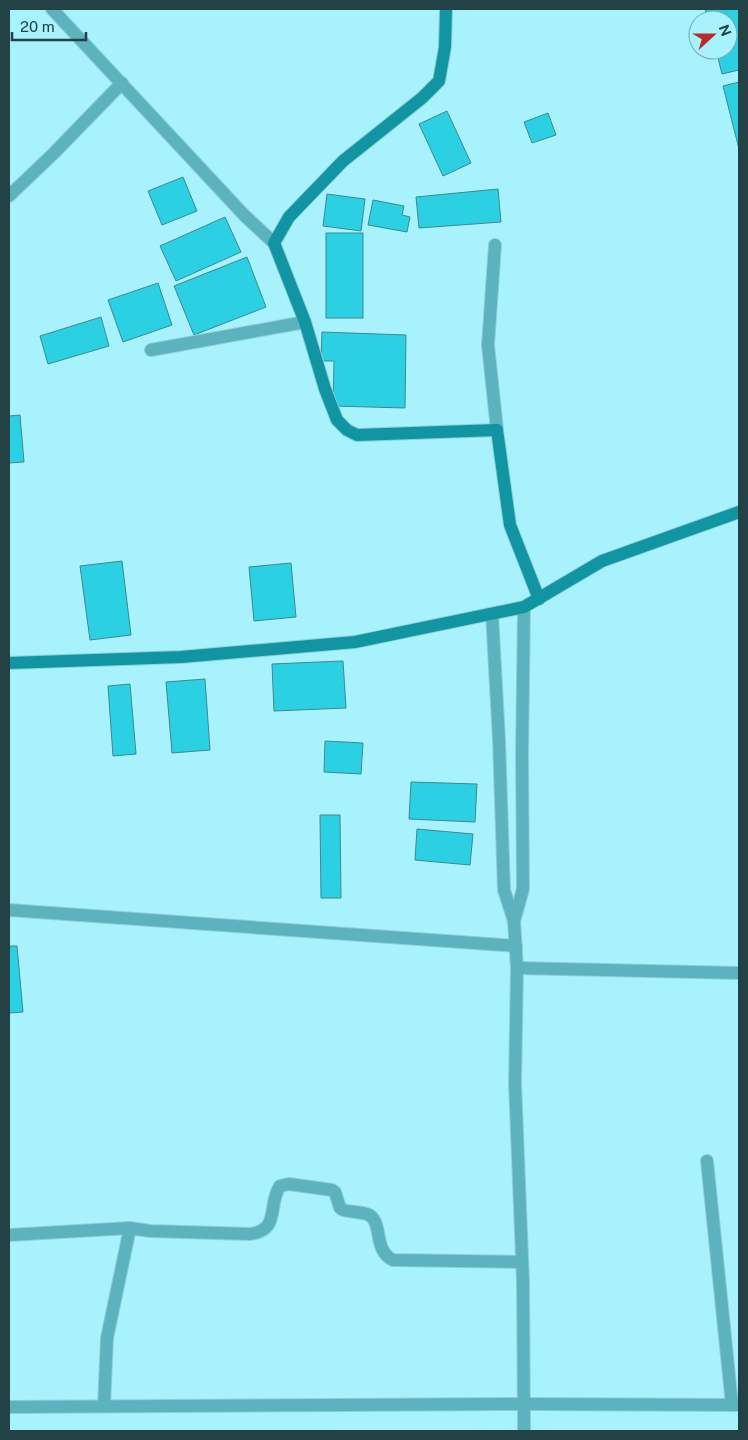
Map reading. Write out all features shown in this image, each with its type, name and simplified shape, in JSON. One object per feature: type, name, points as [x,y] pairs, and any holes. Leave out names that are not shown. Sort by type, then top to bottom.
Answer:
[{"type":"main road","points":[[446,9],[445,47],[439,82],[422,98],[343,161],[289,217],[274,243],[304,322],[325,389],[337,420],[346,430],[357,435],[497,430],[510,525],[539,599]]},
{"type":"main road","points":[[9,663],[181,657],[355,642],[524,608],[602,561],[739,512]]},
{"type":"street","points":[[52,9],[244,215],[274,243]]},
{"type":"street","points":[[9,196],[122,83]]},
{"type":"street","points":[[495,245],[488,345],[497,430]]},
{"type":"street","points":[[152,350],[304,322]]},
{"type":"street","points":[[514,921],[524,889],[522,753],[524,608]]},
{"type":"street","points":[[492,614],[499,740],[504,890],[514,921],[517,968],[515,1083],[522,1262],[524,1431]]},
{"type":"street","points":[[9,910],[516,946]]},
{"type":"street","points":[[517,968],[739,973]]},
{"type":"street","points":[[9,1407],[524,1404],[736,1405],[707,1161]]},
{"type":"street","points":[[9,1235],[130,1228],[150,1231],[260,1233],[267,1229],[271,1220],[275,1193],[280,1186],[289,1184],[332,1190],[335,1192],[340,1208],[367,1214],[372,1217],[375,1221],[382,1252],[393,1260],[522,1262]]},
{"type":"street","points":[[104,1406],[107,1338],[130,1228]]},
{"type":"building","points":[[739,9],[739,70],[722,74],[718,60],[738,60],[738,10],[705,10]]},
{"type":"building","points":[[739,82],[739,149],[723,86]]},
{"type":"building","points":[[447,111],[471,163],[443,176],[419,124]]},
{"type":"building","points":[[548,113],[556,135],[532,143],[524,122]]},
{"type":"building","points":[[183,177],[197,211],[162,225],[148,191]]},
{"type":"building","points":[[498,189],[501,222],[419,228],[416,197]]},
{"type":"building","points":[[327,194],[365,199],[361,231],[323,226]]},
{"type":"building","points":[[373,200],[404,206],[402,215],[410,217],[407,232],[368,225]]},
{"type":"building","points":[[225,217],[241,252],[176,281],[160,246]]},
{"type":"building","points":[[326,233],[363,233],[363,318],[326,318]]},
{"type":"building","points":[[247,257],[266,307],[194,335],[174,286]]},
{"type":"building","points":[[158,283],[172,325],[123,342],[108,300]]},
{"type":"building","points":[[101,317],[109,346],[48,364],[40,336]]},
{"type":"building","points":[[322,332],[406,335],[405,408],[333,406],[334,361],[321,361]]},
{"type":"building","points":[[20,415],[24,462],[9,463],[9,416]]},
{"type":"building","points":[[122,561],[131,635],[90,640],[80,566]]},
{"type":"building","points":[[291,563],[296,617],[254,621],[249,567]]},
{"type":"building","points":[[343,661],[346,708],[274,711],[272,664]]},
{"type":"building","points":[[205,679],[210,750],[172,753],[166,682]]},
{"type":"building","points":[[130,684],[136,754],[113,756],[108,686]]},
{"type":"building","points":[[325,741],[363,743],[361,774],[324,772]]},
{"type":"building","points":[[411,782],[477,784],[475,822],[409,819]]},
{"type":"building","points":[[320,815],[340,815],[341,898],[321,898]]},
{"type":"building","points":[[417,829],[473,834],[470,865],[415,860]]},
{"type":"building","points":[[9,946],[17,946],[23,1012],[9,1013]]}]
